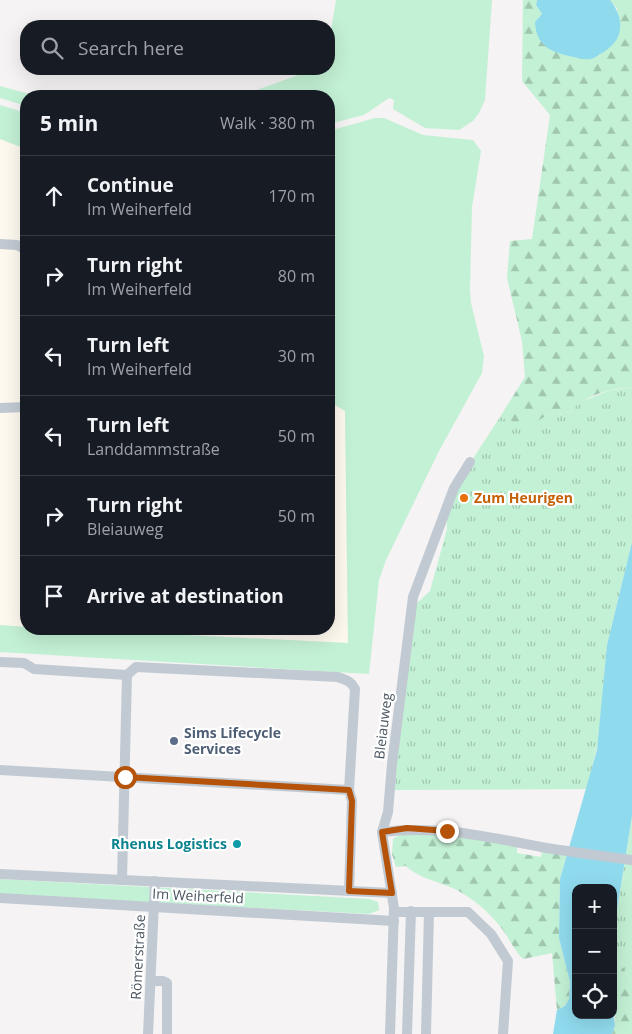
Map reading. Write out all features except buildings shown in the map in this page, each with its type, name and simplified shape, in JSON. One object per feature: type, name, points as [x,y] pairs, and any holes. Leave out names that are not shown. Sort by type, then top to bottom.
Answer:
[{"type":"street","points":[[0,244],[20,247]]},
{"type":"street","points":[[0,408],[20,406]]},
{"type":"street","name":"Bleiauweg","points":[[382,832],[388,812],[392,764],[413,597],[454,488],[470,462]]},
{"type":"street","points":[[0,662],[24,663],[34,669],[128,675]]},
{"type":"street","points":[[122,880],[128,675],[136,667],[338,677],[348,680],[352,684],[355,689],[349,790],[352,801],[349,891]]},
{"type":"street","points":[[0,770],[349,790]]},
{"type":"street","points":[[390,1034],[394,917],[382,832],[407,828],[447,831],[632,860]]},
{"type":"street","name":"Im Weiherfeld","points":[[0,874],[392,893]]},
{"type":"street","name":"Römerstraße","points":[[148,1034],[155,881]]},
{"type":"street","name":"Im Weiherfeld","points":[[0,898],[154,907],[394,917],[411,911],[468,912],[491,934],[508,961],[502,1034]]},
{"type":"street","points":[[407,1034],[411,911]]},
{"type":"street","points":[[426,1034],[429,912]]},
{"type":"street","points":[[150,981],[163,981],[167,984],[167,1034]]},
{"type":"shaded area","points":[[0,139],[20,147],[20,627],[0,625]]},
{"type":"shaded area","points":[[335,405],[345,411],[348,643],[187,635],[335,635]]},
{"type":"green space","points":[[336,0],[492,0],[485,100],[479,113],[473,121],[459,130],[425,128],[393,109],[394,100],[389,98],[364,115],[335,122],[335,90],[257,90],[298,75],[335,75],[335,20],[333,20]]},
{"type":"green space","points":[[523,0],[537,0],[536,5],[542,14],[535,22],[618,10],[610,0],[632,0],[632,387],[599,393],[584,401],[572,412],[548,415],[527,428],[500,417],[525,377],[522,341],[507,278],[510,241],[532,239],[550,115],[522,81]]},
{"type":"green space","points":[[0,86],[20,91],[20,104],[0,98]]},
{"type":"green space","points":[[0,105],[20,111],[20,147],[0,139]]},
{"type":"green space","points":[[375,118],[384,118],[423,135],[473,140],[481,151],[472,207],[470,289],[471,303],[484,356],[482,373],[439,451],[386,560],[379,580],[369,674],[0,652],[0,625],[20,627],[20,635],[187,635],[348,643],[345,411],[335,405],[335,129]]},
{"type":"green space","points":[[632,387],[632,542],[607,645],[599,739],[587,789],[395,790],[397,744],[416,604],[430,591],[447,529],[447,516],[451,502],[466,471],[500,417],[527,427],[548,415],[572,412],[578,403],[608,391]]},
{"type":"green space","points":[[632,816],[632,982],[617,953],[617,910]]},
{"type":"green space","points":[[448,833],[517,846],[517,853],[541,857],[542,851],[567,855],[560,879],[559,938],[570,982],[569,999],[565,1006],[557,1010],[552,953],[523,959],[496,921],[474,901],[455,889],[419,875],[406,866],[396,867],[392,854],[393,839],[400,834]]},
{"type":"green space","points":[[0,879],[370,899],[378,902],[379,910],[369,914],[0,894]]},
{"type":"green space","points":[[617,954],[632,982],[632,1034],[612,1034],[615,1019],[617,1019]]},
{"type":"water","points":[[537,0],[610,0],[619,15],[620,30],[618,37],[608,49],[591,59],[553,51],[542,43],[536,31],[535,22],[542,14],[536,5]]},
{"type":"water","points":[[632,542],[632,816],[617,910],[617,884],[572,884],[572,1019],[614,1019],[615,1025],[612,1034],[553,1034],[557,1010],[565,1006],[569,999],[570,982],[559,938],[560,879],[597,750],[607,645]]},
{"type":"place","name":"Zum Heurigen","points":[[464,498]]},
{"type":"place","name":"Sims Lifecycle Services","points":[[174,741]]},
{"type":"place","name":"Rhenus Logistics","points":[[237,844]]},
{"type":"route","points":[[125,777],[349,790],[352,801],[349,891],[392,893],[382,832],[407,828],[447,831]]}]
